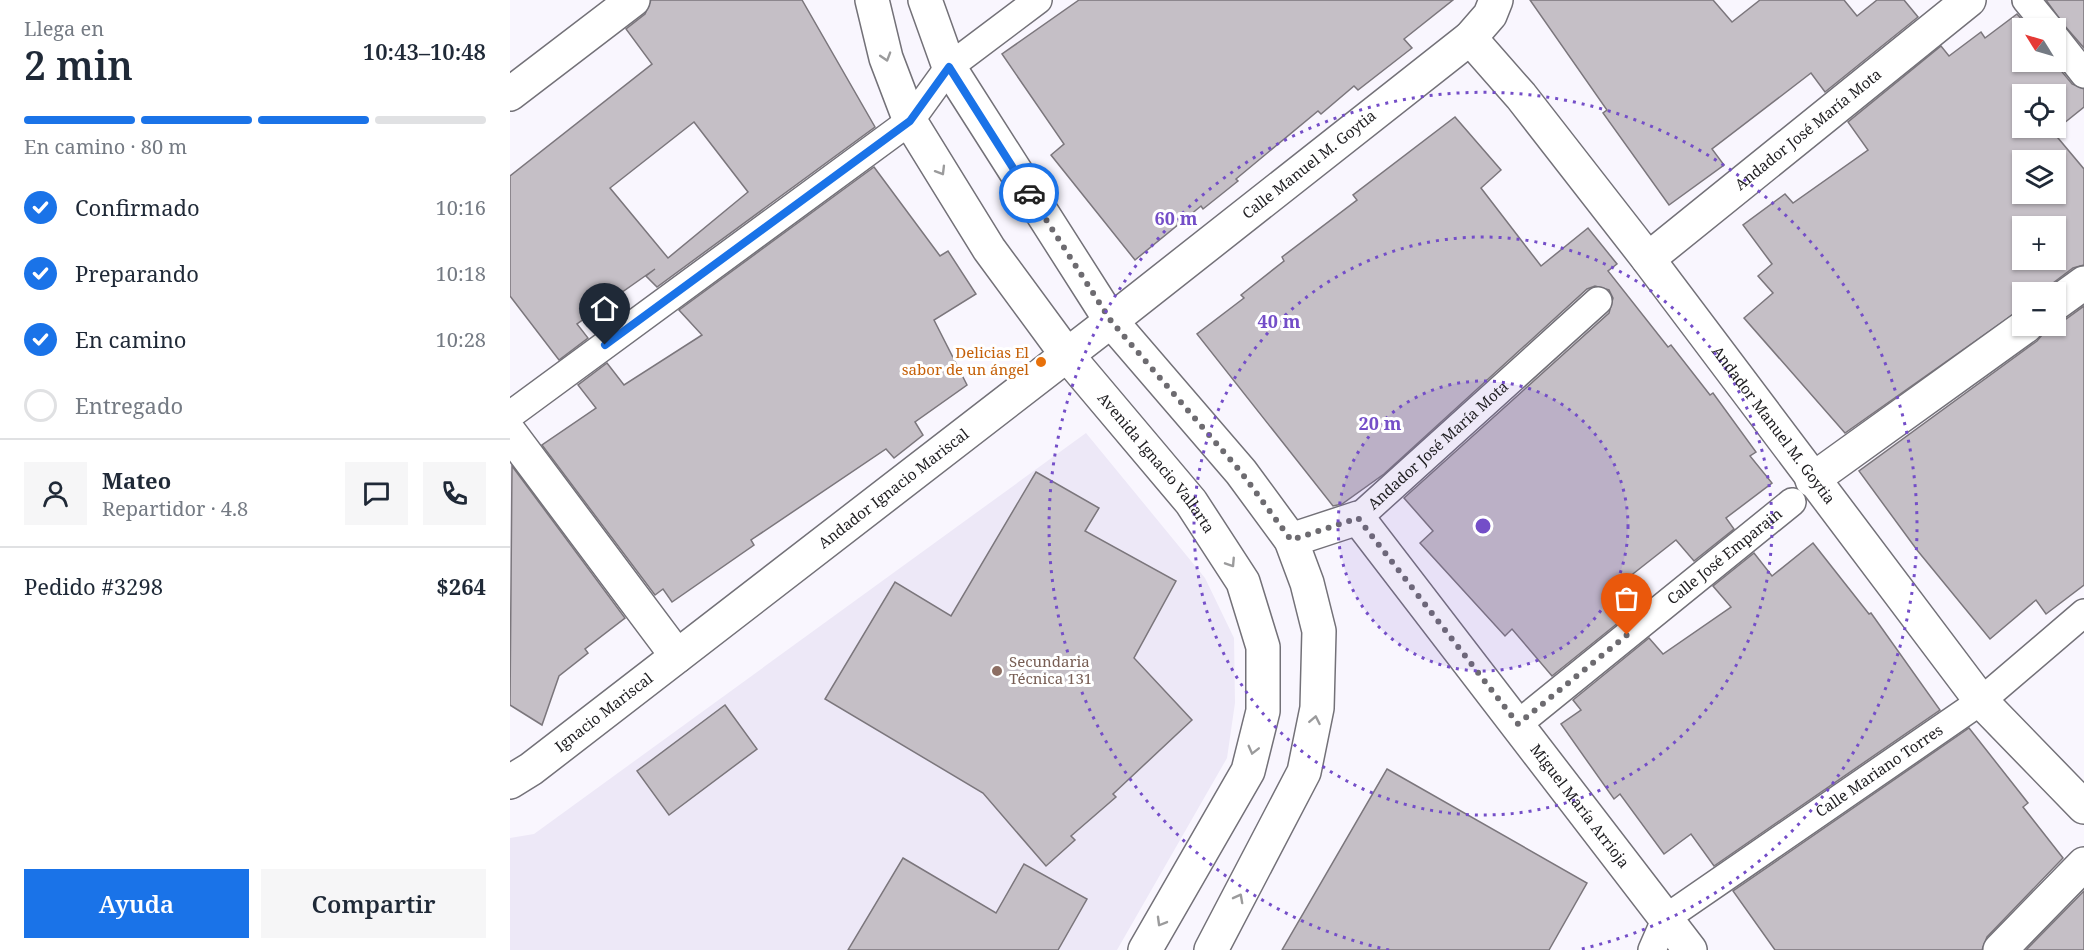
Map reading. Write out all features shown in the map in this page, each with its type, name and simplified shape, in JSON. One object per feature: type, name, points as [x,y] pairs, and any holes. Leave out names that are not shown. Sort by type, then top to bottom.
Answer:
[{"type":"street","points":[[510,94],[633,0]]},
{"type":"street","name":"Avenida Ignacio Vallarta","points":[[872,0],[886,58],[910,121],[988,249],[1067,355],[1191,502],[1243,582],[1263,647],[1263,711],[1248,771],[1145,950]]},
{"type":"street","points":[[925,0],[949,67],[1111,321],[1241,472],[1291,540],[1307,584],[1319,631],[1317,708],[1304,772],[1211,950]]},
{"type":"street","name":"Calle Manuel M. Goytia","points":[[1111,321],[1470,38],[1490,15],[1496,0]]},
{"type":"street","name":"Andador José María Mota","points":[[1648,259],[1969,0]]},
{"type":"street","name":"Andador Manuel M. Goytia","points":[[1470,38],[1521,96],[1648,259],[1802,491],[1980,701],[2084,807]]},
{"type":"street","points":[[2066,296],[2084,283]]},
{"type":"street","name":"Andador Ignacio Mariscal","points":[[677,656],[1111,321]]},
{"type":"street","name":"Calle José Emparain","points":[[1802,491],[2012,336]]},
{"type":"street","points":[[510,433],[677,656]]},
{"type":"street","points":[[1291,540],[1358,518]]},
{"type":"street","name":"Miguel María Arrioja","points":[[1358,518],[1690,950]]},
{"type":"street","name":"Ignacio Mariscal","points":[[517,773],[677,656]]},
{"type":"street","points":[[2000,950],[2084,864]]},
{"type":"lane","points":[[510,415],[910,121],[949,67],[1038,0]]},
{"type":"lane","points":[[2026,0],[2041,18]]},
{"type":"lane","points":[[2066,51],[2084,74]]},
{"type":"lane","name":"Andador José María Mota","points":[[1358,518],[1599,302]]},
{"type":"lane","name":"Calle José Emparain","points":[[1518,724],[1802,491]]},
{"type":"lane","name":"Calle Mariano Torres","points":[[1666,918],[1980,701],[2084,613]]},
{"type":"lane","points":[[1652,950],[1666,918]]},
{"type":"shaded area","name":"Secundaria Técnica 131","points":[[1086,433],[1205,578],[1234,638],[1235,703],[1227,758],[1117,950],[510,950],[510,838],[534,834]]},
{"type":"building","points":[[651,0],[802,0],[875,127],[657,287],[646,276],[655,269],[577,324],[588,338],[559,360],[510,296],[510,176],[652,64],[626,29],[645,14]],"holes":[[[694,122],[748,192],[668,258],[610,188]]]},
{"type":"building","points":[[1079,0],[1453,0],[1404,39],[1412,48],[1358,90],[1354,86],[1321,114],[1318,111],[1236,179],[1238,181],[1203,209],[1201,206],[1135,260],[1051,155],[1064,144],[1002,54]]},
{"type":"building","points":[[1530,0],[1713,0],[1732,22],[1760,0],[1844,0],[1857,16],[1877,0],[1904,0],[1918,17],[1825,92],[1811,73],[1712,149],[1724,165],[1669,205],[1603,113],[1607,110]]},
{"type":"building","points":[[2046,0],[2084,0],[2084,48],[2066,27],[2066,18],[2059,18]]},
{"type":"building","points":[[2017,14],[2020,18],[2012,18],[2012,72],[2062,72],[2072,84],[2084,89],[2084,107],[2066,122],[2066,84],[2012,84],[2012,138],[2058,138],[2084,169],[2084,265],[2073,268],[2054,282],[2012,282],[2012,315],[1845,433],[1744,318],[1773,293],[1758,276],[1772,264],[1743,225],[1785,194],[1793,203],[1868,150],[1848,122],[1941,46],[1949,56],[1981,32],[1985,38]]},
{"type":"building","points":[[1455,117],[1501,170],[1481,188],[1541,266],[1588,228],[1617,264],[1608,271],[1668,347],[1671,345],[1710,395],[1713,393],[1756,452],[1750,456],[1772,483],[1726,518],[1734,529],[1694,561],[1676,540],[1610,592],[1629,614],[1552,676],[1512,629],[1505,636],[1420,543],[1433,531],[1404,498],[1609,313],[1613,298],[1609,290],[1595,286],[1587,289],[1384,474],[1342,504],[1333,506],[1197,334],[1244,298],[1241,295],[1284,261],[1282,257],[1357,200],[1353,195]]},
{"type":"building","points":[[874,167],[940,256],[948,251],[976,294],[934,320],[967,385],[915,422],[923,435],[894,458],[886,449],[751,540],[754,545],[672,602],[663,589],[655,595],[542,445],[596,408],[578,385],[607,363],[624,385],[702,335],[679,310]]},
{"type":"building","points":[[2084,306],[2084,585],[2046,614],[2036,600],[1990,639],[1917,550],[1859,471],[2041,336],[2066,336],[2066,319]]},
{"type":"building","points":[[512,466],[625,618],[585,649],[588,653],[559,676],[542,725],[510,705]]},
{"type":"building","points":[[1036,472],[1099,508],[1085,531],[1176,581],[1134,658],[1192,720],[1113,794],[1116,797],[1071,836],[1075,840],[1046,866],[983,793],[825,699],[895,582],[951,616]]},
{"type":"building","points":[[1813,543],[1869,614],[1871,613],[1940,710],[1714,866],[1691,834],[1664,854],[1620,794],[1614,799],[1561,724],[1581,710],[1573,700],[1649,638],[1663,654],[1731,607],[1713,586],[1754,553],[1772,576]]},
{"type":"building","points":[[725,705],[757,749],[669,815],[637,771]]},
{"type":"building","points":[[1969,728],[2028,803],[2023,807],[2063,858],[1987,937],[1982,950],[1775,950],[1733,891]]},
{"type":"building","points":[[1387,769],[1587,883],[1549,950],[1282,950]]},
{"type":"building","points":[[903,858],[996,913],[1024,864],[1087,899],[1058,950],[848,950]]},
{"type":"building","points":[[2084,891],[2084,950],[2026,950]]},
{"type":"way so far","points":[[1029,193],[1111,321],[1241,472],[1291,540],[1358,518],[1518,724],[1627,635]]},
{"type":"place","name":"Delicias El sabor de un ángel","points":[[1041,362]]},
{"type":"place","name":"Secundaria Técnica 131","points":[[997,671]]},
{"type":"route","points":[[605,345],[910,121],[949,67],[1029,193]]}]
